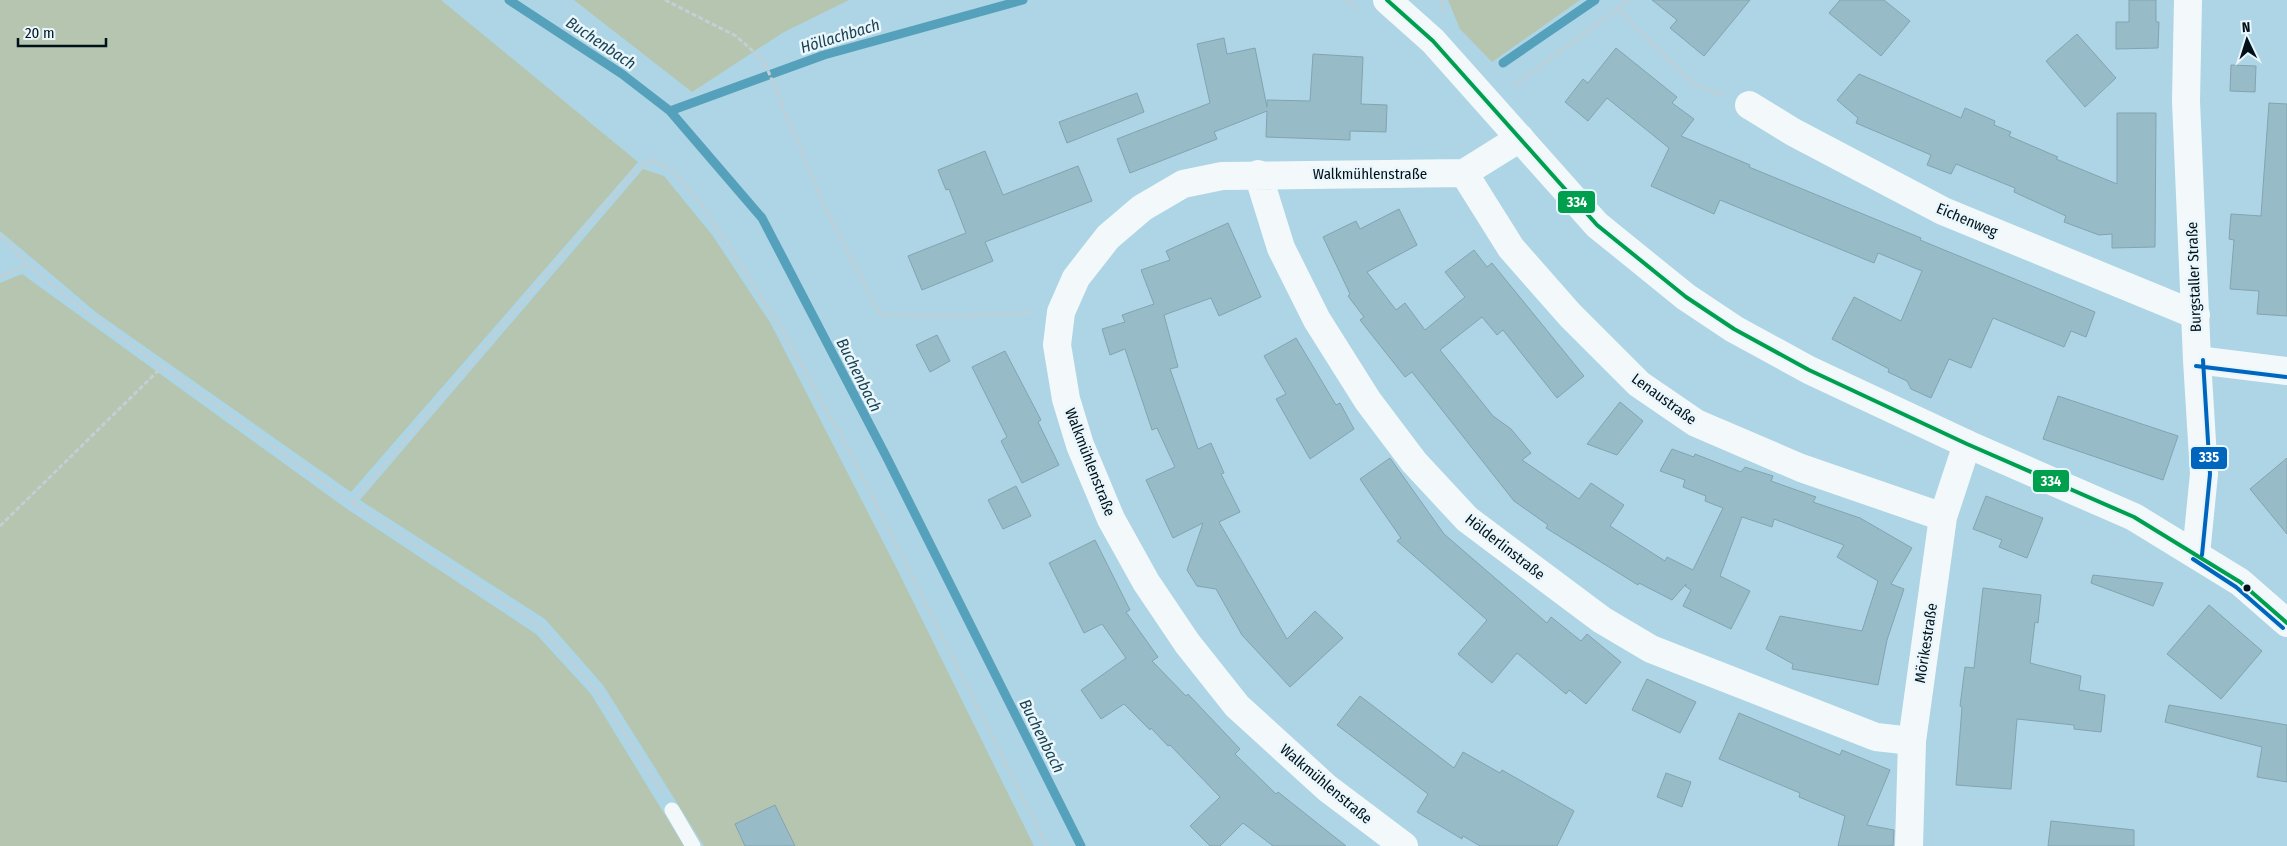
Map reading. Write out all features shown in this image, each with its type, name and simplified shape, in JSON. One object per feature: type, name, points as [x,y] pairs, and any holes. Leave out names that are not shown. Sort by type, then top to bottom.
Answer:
[{"type":"street","points":[[1387,0],[1433,40],[1597,225],[1686,297],[1782,357],[1967,444],[2134,517],[2240,582],[2287,623]]},
{"type":"street","name":"Burgstaller Straße","points":[[2188,0],[2186,101],[2204,474],[2196,554]]},
{"type":"street","name":"Eichenweg","points":[[1749,105],[1793,132],[1943,211],[2196,315]]},
{"type":"street","points":[[1464,173],[1520,138]]},
{"type":"street","name":"Walkmühlenstraße","points":[[1404,846],[1327,788],[1237,706],[1187,643],[1146,582],[1111,518],[1080,445],[1066,399],[1057,345],[1061,312],[1076,278],[1108,237],[1142,208],[1183,184],[1222,176],[1258,174],[1464,173]]},
{"type":"street","name":"Lenaustraße","points":[[1464,173],[1511,248],[1570,315],[1639,384],[1704,426],[1801,468],[1943,517]]},
{"type":"street","name":"Hölderlinstraße","points":[[1258,174],[1281,248],[1317,320],[1368,401],[1414,462],[1467,519],[1602,620],[1651,649],[1876,737],[1912,741]]},
{"type":"street","points":[[2197,360],[2287,371]]},
{"type":"street","name":"Mörikestraße","points":[[1909,846],[1912,741],[1943,517],[1967,444]]},
{"type":"lane","points":[[672,810],[693,846]]},
{"type":"path","points":[[665,0],[736,36],[764,61],[822,203],[880,315],[961,316],[1061,312]]},
{"type":"path","points":[[1489,103],[1629,0]]},
{"type":"path","points":[[1617,9],[1693,84],[1749,105]]},
{"type":"path","points":[[352,503],[633,172],[652,159],[676,174],[705,209],[782,329],[855,462],[1046,846]]},
{"type":"path","points":[[0,235],[28,265],[91,316],[352,503],[538,625],[596,689],[639,753],[672,810]]},
{"type":"path","points":[[0,277],[28,265]]},
{"type":"path","points":[[0,526],[162,367]]},
{"type":"green space","points":[[0,0],[441,0],[638,162],[351,492],[97,313],[0,231]]},
{"type":"green space","points":[[574,0],[849,0],[784,32],[692,92]]},
{"type":"green space","points":[[1448,0],[1580,0],[1492,62],[1460,29]]},
{"type":"green space","points":[[643,169],[664,176],[713,236],[771,324],[897,569],[1034,846],[704,846],[603,685],[545,619],[360,500]]},
{"type":"green space","points":[[22,274],[347,509],[536,634],[591,694],[684,846],[0,846],[0,283]]},
{"type":"building","points":[[1652,0],[1750,0],[1704,56],[1670,28],[1677,20]]},
{"type":"building","points":[[1840,0],[1884,0],[1910,21],[1881,56],[1829,13]]},
{"type":"building","points":[[2129,0],[2156,0],[2156,22],[2159,22],[2158,48],[2116,49],[2116,22],[2129,22]]},
{"type":"building","points":[[2077,34],[2116,78],[2085,107],[2046,61]]},
{"type":"building","points":[[1224,38],[1227,54],[1255,48],[1267,107],[1267,100],[1310,101],[1313,54],[1363,57],[1361,104],[1387,105],[1386,132],[1350,131],[1350,140],[1266,137],[1267,111],[1214,132],[1217,139],[1130,173],[1117,139],[1210,103],[1197,44]]},
{"type":"building","points":[[1616,48],[1677,97],[1672,103],[1694,119],[1681,136],[1750,165],[1749,167],[1921,238],[1920,240],[2095,312],[2086,337],[2071,331],[2064,347],[1993,318],[1971,368],[1949,359],[1931,398],[1911,389],[1907,381],[1888,372],[1889,369],[1832,339],[1854,297],[1901,321],[1922,271],[1878,253],[1874,263],[1720,200],[1714,214],[1651,186],[1669,148],[1607,98],[1588,121],[1565,102],[1583,79],[1588,83]]},
{"type":"building","points":[[2231,65],[2256,66],[2255,92],[2230,91]]},
{"type":"building","points":[[1859,74],[1961,118],[1965,108],[1995,121],[1994,125],[2011,132],[2009,136],[2058,157],[2056,159],[2117,184],[2117,113],[2156,113],[2155,247],[2112,248],[2112,234],[2099,235],[2064,222],[2066,216],[2014,192],[2015,188],[1956,164],[1951,174],[1927,165],[1931,155],[1856,123],[1858,118],[1837,100]]},
{"type":"building","points":[[1137,93],[1144,112],[1067,143],[1059,122]]},
{"type":"building","points":[[2269,103],[2287,104],[2287,316],[2257,314],[2259,291],[2230,289],[2234,240],[2229,239],[2231,214],[2261,216]]},
{"type":"building","points":[[985,151],[1003,195],[1078,166],[1092,201],[985,242],[993,261],[922,290],[908,256],[966,233],[949,189],[946,190],[938,170]]},
{"type":"building","points":[[1399,209],[1417,245],[1367,272],[1396,310],[1405,303],[1425,330],[1465,297],[1445,272],[1474,250],[1487,267],[1492,263],[1584,376],[1557,398],[1503,330],[1497,335],[1482,317],[1440,350],[1493,416],[1511,429],[1531,453],[1522,460],[1579,499],[1591,483],[1624,505],[1610,526],[1665,561],[1667,557],[1693,570],[1723,508],[1705,501],[1706,496],[1683,487],[1685,480],[1660,471],[1672,449],[1694,457],[1695,454],[1741,472],[1745,467],[1773,476],[1771,481],[1816,497],[1813,502],[1860,518],[1912,548],[1891,584],[1904,589],[1887,640],[1878,685],[1792,669],[1793,664],[1766,649],[1780,616],[1862,631],[1878,581],[1837,557],[1844,545],[1774,519],[1772,527],[1742,517],[1720,576],[1750,591],[1731,629],[1683,606],[1691,590],[1685,586],[1686,584],[1672,600],[1639,583],[1638,585],[1546,528],[1548,525],[1514,501],[1412,372],[1405,377],[1360,320],[1364,317],[1348,296],[1350,294],[1323,237],[1356,221],[1360,229]]},
{"type":"building","points":[[1228,223],[1261,297],[1219,316],[1211,298],[1164,315],[1178,367],[1170,369],[1198,449],[1211,443],[1224,473],[1221,474],[1240,512],[1219,522],[1287,639],[1315,611],[1343,638],[1290,687],[1242,635],[1216,589],[1197,586],[1187,570],[1203,523],[1173,538],[1146,480],[1175,467],[1157,428],[1152,430],[1125,349],[1110,355],[1102,329],[1125,322],[1122,315],[1154,304],[1141,270],[1170,260],[1166,251]]},
{"type":"building","points":[[937,335],[950,361],[930,372],[916,345]]},
{"type":"building","points":[[1296,338],[1336,405],[1340,403],[1354,429],[1310,459],[1276,399],[1286,394],[1264,356]]},
{"type":"building","points":[[1005,351],[1041,420],[1038,422],[1059,465],[1022,483],[1001,441],[1007,437],[972,367]]},
{"type":"building","points":[[2058,396],[2178,436],[2163,480],[2043,439]]},
{"type":"building","points":[[1620,402],[1643,421],[1617,455],[1587,444]]},
{"type":"building","points":[[1390,458],[1444,534],[1547,623],[1551,617],[1581,641],[1587,634],[1621,662],[1586,704],[1569,690],[1566,694],[1517,653],[1492,683],[1458,654],[1487,620],[1397,541],[1401,538],[1360,479]]},
{"type":"building","points":[[2287,458],[2287,534],[2250,489]]},
{"type":"building","points":[[1016,486],[1031,516],[1003,529],[988,500]]},
{"type":"building","points":[[1986,496],[2043,518],[2027,558],[1999,547],[2002,540],[1973,529]]},
{"type":"building","points":[[1095,540],[1130,610],[1126,612],[1158,657],[1152,661],[1186,696],[1188,694],[1240,749],[1235,754],[1276,794],[1278,792],[1346,846],[1273,846],[1243,823],[1220,846],[1210,846],[1190,826],[1220,797],[1170,745],[1168,746],[1151,728],[1150,730],[1124,704],[1101,719],[1081,690],[1126,658],[1102,624],[1084,633],[1049,563]]},
{"type":"building","points":[[2093,575],[2163,583],[2153,606],[2091,583]]},
{"type":"building","points":[[1983,588],[2041,595],[2038,623],[2035,622],[2030,663],[2081,676],[2079,690],[2105,695],[2101,732],[2074,729],[2074,725],[2017,719],[2011,789],[1956,785],[1962,707],[1960,706],[1965,667],[1974,668]]},
{"type":"building","points":[[2209,605],[2262,651],[2221,699],[2167,654]]},
{"type":"building","points":[[1647,679],[1696,702],[1680,733],[1632,710]]},
{"type":"building","points":[[1360,696],[1454,768],[1463,752],[1500,773],[1502,770],[1574,811],[1557,846],[1480,846],[1463,836],[1462,839],[1417,812],[1428,794],[1337,725]]},
{"type":"building","points":[[2169,705],[2287,725],[2287,782],[2257,777],[2262,747],[2165,722]]},
{"type":"building","points":[[1739,713],[1840,755],[1842,750],[1890,770],[1867,825],[1894,830],[1893,846],[1838,846],[1845,816],[1799,797],[1800,793],[1719,759]]},
{"type":"building","points":[[1666,773],[1691,782],[1682,807],[1657,797]]},
{"type":"building","points":[[775,805],[795,846],[745,846],[735,824]]},
{"type":"building","points":[[2051,821],[2134,830],[2134,846],[2048,846]]},
{"type":"waterway","name":"Buchenbach","points":[[509,0],[622,74],[670,111],[762,218],[886,456],[1081,846]]},
{"type":"waterway","name":"Höllachbach","points":[[670,111],[824,55],[1023,0]]},
{"type":"waterway","name":"Höllachbach","points":[[1503,63],[1595,0]]},
{"type":"transit line","name":"334","points":[[1387,0],[1433,41],[1597,225],[1686,297],[1734,329],[1809,370],[1967,444],[2134,517],[2240,582],[2287,623]]},
{"type":"transit line","name":"335","points":[[2202,555],[2210,474],[2203,360]]},
{"type":"transit line","name":"335","points":[[2196,366],[2286,377]]},
{"type":"transit line","name":"335","points":[[2193,559],[2236,587],[2283,628]]}]
